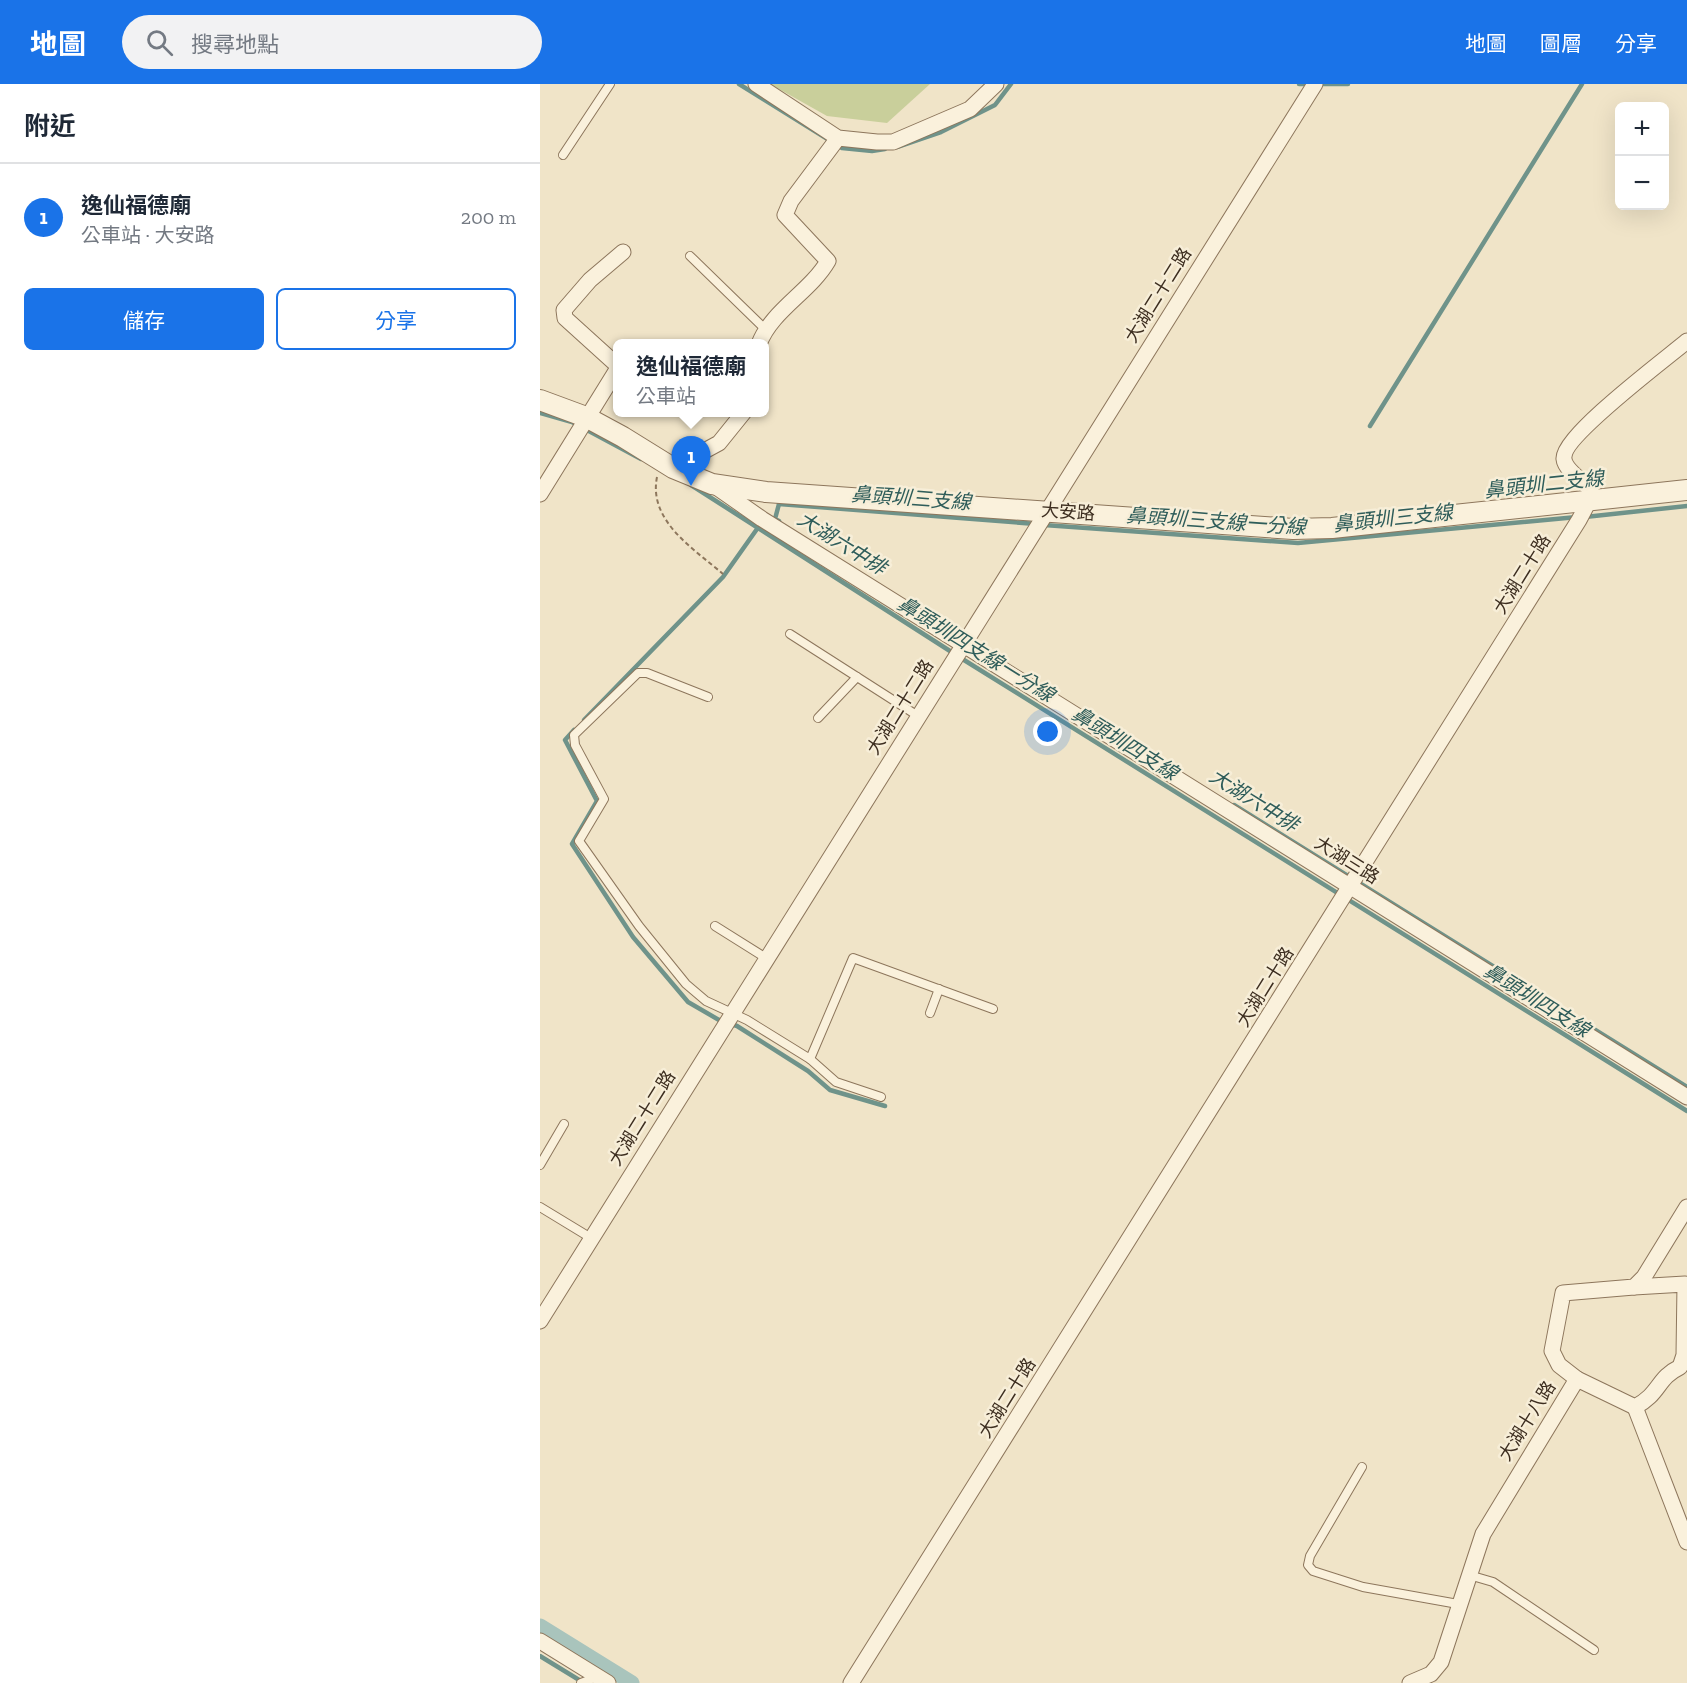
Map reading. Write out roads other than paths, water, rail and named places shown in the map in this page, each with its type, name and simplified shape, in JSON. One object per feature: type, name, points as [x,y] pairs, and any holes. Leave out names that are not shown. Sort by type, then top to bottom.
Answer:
[{"type":"street","points":[[756,84],[838,138],[893,142],[970,110],[996,84]]},
{"type":"street","name":"大湖二十二路","points":[[540,1321],[962,644],[1315,84]]},
{"type":"street","points":[[762,337],[788,305],[819,276],[828,261],[785,215],[791,201],[838,138]]},
{"type":"street","points":[[613,362],[565,318],[564,310],[590,280],[623,252]]},
{"type":"street","points":[[1589,501],[1591,490],[1566,466],[1563,458],[1565,449],[1595,417],[1687,341]]},
{"type":"street","points":[[540,494],[613,375]]},
{"type":"street","name":"大安路","points":[[540,400],[586,417],[667,464],[712,484],[766,492],[1293,529],[1332,528],[1687,490]]},
{"type":"street","points":[[667,464],[719,443],[740,417]]},
{"type":"street","name":"大湖三路","points":[[712,484],[762,519],[1687,1096]]},
{"type":"street","name":"大湖二十路","points":[[851,1683],[1352,886],[1589,501]]},
{"type":"street","points":[[1634,1287],[1644,1276],[1687,1207]]},
{"type":"street","points":[[1634,1287],[1684,1284],[1685,1306],[1684,1355],[1680,1367],[1667,1373],[1651,1399],[1635,1407]]},
{"type":"street","name":"大湖十八路","points":[[1410,1683],[1431,1674],[1441,1662],[1458,1604],[1483,1534],[1577,1379],[1559,1365],[1552,1351],[1563,1293],[1634,1287]]},
{"type":"street","points":[[1577,1379],[1635,1407],[1687,1542]]},
{"type":"street","points":[[540,1641],[603,1680]]},
{"type":"lane","points":[[563,155],[610,84]]},
{"type":"lane","points":[[690,256],[762,337]]},
{"type":"lane","points":[[790,634],[918,717]]},
{"type":"lane","points":[[708,697],[647,674],[638,673],[574,735],[575,745],[604,799],[579,841],[639,926],[686,984],[706,1001],[730,1015],[747,1020],[810,1059],[836,1082],[881,1097]]},
{"type":"lane","points":[[818,718],[857,677]]},
{"type":"lane","points":[[715,926],[766,958]]},
{"type":"lane","points":[[810,1059],[853,958],[993,1009]]},
{"type":"lane","points":[[930,1013],[939,989]]},
{"type":"lane","points":[[540,1165],[564,1124]]},
{"type":"lane","points":[[540,1207],[591,1238]]},
{"type":"lane","points":[[1362,1467],[1310,1556],[1308,1565],[1313,1571],[1363,1587],[1458,1604]]},
{"type":"lane","points":[[1469,1575],[1493,1582],[1594,1650]]},
{"type":"lane","points":[[581,1683],[603,1680]]},
{"type":"waterway","points":[[739,84],[842,148],[872,151],[885,149]]},
{"type":"waterway","points":[[897,147],[941,132],[995,105],[1011,84]]},
{"type":"waterway","points":[[1299,84],[1348,84]]},
{"type":"waterway","points":[[1370,426],[1582,84]]},
{"type":"waterway","name":"鼻頭圳四支線","points":[[540,413],[572,422],[641,459]]},
{"type":"waterway","name":"鼻頭圳四支線","points":[[691,485],[964,660],[1687,1111]]},
{"type":"waterway","name":"鼻頭圳三支線","points":[[779,504],[1036,524]]},
{"type":"waterway","points":[[779,504],[775,519],[779,521]]},
{"type":"waterway","name":"鼻頭圳三支線","points":[[1585,517],[1687,506]]},
{"type":"waterway","name":"鼻頭圳三支線","points":[[1044,525],[1298,543],[1577,517]]},
{"type":"waterway","points":[[584,720],[723,577],[757,529]]},
{"type":"waterway","points":[[574,730],[565,740],[597,801],[572,844],[633,937],[688,1002],[719,1020],[737,1026],[808,1071],[830,1090],[885,1106]]},
{"type":"waterway","name":"大湖六中排","points":[[1234,805],[1687,1087]]},
{"type":"waterway","points":[[540,1626],[632,1683]]},
{"type":"waterway","points":[[540,1656],[584,1683]]},
{"type":"place","name":"逸仙福德廟","points":[[691,486]]},
{"type":"water label","name":"鼻頭圳二支線","points":[[1544,484]]},
{"type":"water label","name":"鼻頭圳三支線一分線","points":[[1216,521]]},
{"type":"water label","name":"鼻頭圳四支線一分線","points":[[976,649]]}]
